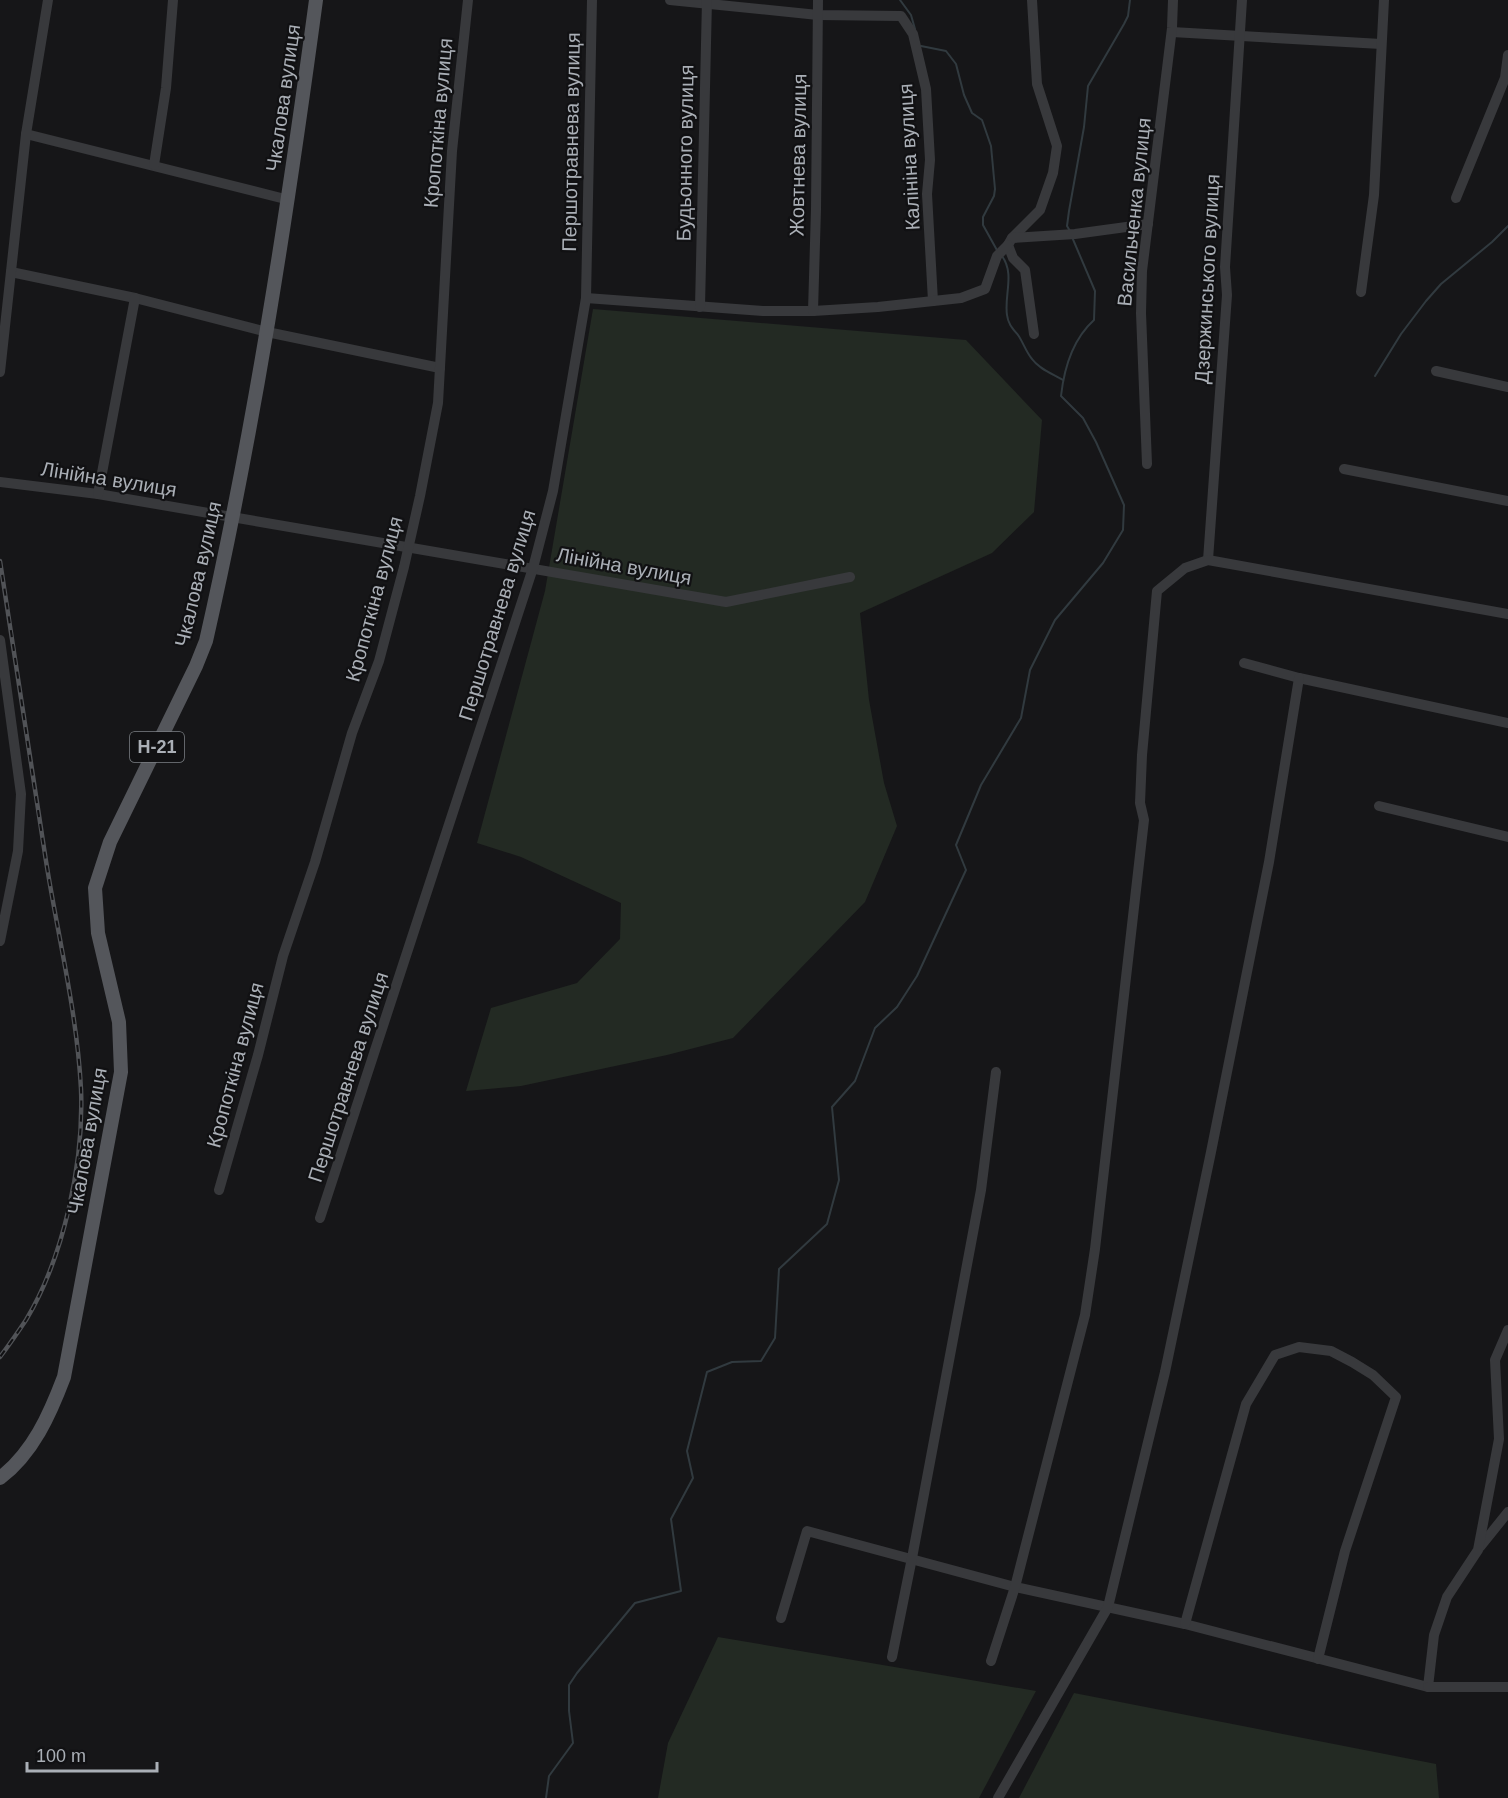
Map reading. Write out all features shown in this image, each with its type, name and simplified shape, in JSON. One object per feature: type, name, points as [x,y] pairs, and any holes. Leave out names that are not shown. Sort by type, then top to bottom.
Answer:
[{"type":"main road","name":"Чкалова вулиця","points":[[2,1477],[28,1450],[50,1412],[64,1377],[121,1072],[119,1022],[98,933],[95,888],[110,842],[206,641],[267,332],[289,200],[316,0]]},
{"type":"street","points":[[0,372],[26,134],[48,0]]},
{"type":"street","points":[[154,165],[166,88],[173,0]]},
{"type":"street","name":"Кропоткіна вулиця","points":[[219,1190],[258,1055],[278,972],[315,862],[352,733],[379,661],[409,547],[438,403],[452,151],[468,0]]},
{"type":"street","name":"Першотравнева вулиця","points":[[320,1218],[533,568],[553,491],[586,298],[592,0]]},
{"type":"street","points":[[670,0],[818,15]]},
{"type":"street","name":"Жовтнева вулиця","points":[[813,311],[818,0]]},
{"type":"street","points":[[586,298],[763,311],[813,311],[961,298],[985,289],[1005,247],[1040,210],[1053,173],[1057,146],[1037,84],[1032,0]]},
{"type":"street","name":"Васильченка вулиця","points":[[1147,464],[1141,313],[1142,271],[1172,32],[1173,0]]},
{"type":"street","name":"Дзержинського вулиця","points":[[1208,560],[1227,295],[1225,267],[1242,0]]},
{"type":"street","points":[[1361,292],[1374,195],[1384,0]]},
{"type":"street","name":"Будьонного вулиця","points":[[700,307],[707,2]]},
{"type":"street","name":"Калініна вулиця","points":[[818,15],[901,16],[913,34],[926,89],[930,160],[927,194],[933,301]]},
{"type":"street","points":[[1172,32],[1381,44]]},
{"type":"street","points":[[1456,198],[1505,78],[1508,55]]},
{"type":"street","points":[[26,134],[289,200]]},
{"type":"street","points":[[1005,247],[1148,224]]},
{"type":"street","points":[[1005,247],[1025,270],[1034,334]]},
{"type":"street","points":[[11,272],[135,298],[267,332],[440,368]]},
{"type":"street","points":[[98,494],[135,298]]},
{"type":"street","points":[[1436,371],[1508,387]]},
{"type":"street","points":[[1344,468],[1508,501]]},
{"type":"street","name":"Лінійна вулиця","points":[[1,479],[726,602],[850,577]]},
{"type":"street","points":[[991,1661],[1015,1587],[1085,1315],[1095,1249],[1144,820],[1140,803],[1142,755],[1158,591],[1185,568],[1208,560],[1508,614]]},
{"type":"street","points":[[0,640],[21,794],[18,851],[0,941]]},
{"type":"street","points":[[1244,663],[1299,678],[1508,723]]},
{"type":"street","points":[[998,1798],[1107,1607],[1165,1372],[1211,1152],[1269,862],[1299,678]]},
{"type":"street","points":[[1379,806],[1508,837]]},
{"type":"street","points":[[892,1658],[981,1190],[996,1072]]},
{"type":"street","points":[[1478,1550],[1499,1439],[1496,1360],[1508,1330]]},
{"type":"street","points":[[1185,1624],[1246,1404],[1275,1355],[1299,1347],[1331,1352],[1373,1375],[1396,1397],[1345,1551],[1318,1659]]},
{"type":"street","points":[[1499,1439],[1508,1429]]},
{"type":"street","points":[[1428,1687],[1434,1635],[1447,1597],[1478,1550],[1508,1512]]},
{"type":"street","points":[[781,1618],[807,1531],[1015,1587],[1185,1624],[1428,1687],[1508,1687]]},
{"type":"shaded area","points":[[593,309],[966,340],[1042,420],[1034,512],[992,553],[860,613],[869,700],[884,783],[897,826],[865,902],[733,1038],[667,1055],[521,1086],[466,1091],[491,1008],[577,983],[620,939],[621,903],[521,857],[477,843],[545,591]]},
{"type":"shaded area","points":[[718,1637],[1036,1691],[979,1798],[658,1798],[668,1743]]},
{"type":"shaded area","points":[[1074,1693],[1436,1764],[1439,1798],[1019,1798]]},
{"type":"waterway","points":[[900,0],[911,15],[915,29]]},
{"type":"waterway","points":[[1070,231],[1067,226],[1084,127],[1088,86],[1128,16],[1130,0]]},
{"type":"waterway","points":[[921,46],[946,51],[956,64],[964,95],[972,113],[982,120],[991,146],[995,189],[994,196],[983,217],[983,225],[998,252]]},
{"type":"waterway","points":[[1375,376],[1401,334],[1441,284],[1508,226]]},
{"type":"waterway","points":[[546,1798],[549,1776],[573,1743],[569,1685],[635,1603],[681,1591],[671,1519],[693,1478],[687,1451],[707,1372],[732,1362],[761,1361],[775,1338],[779,1269],[827,1224],[839,1180],[832,1107],[855,1081],[875,1028],[897,1007],[917,976],[966,870],[956,845],[981,785],[1021,718],[1030,670],[1055,620],[1103,563],[1123,530],[1124,505],[1096,442],[1083,418],[1061,396],[1064,375],[1075,345],[1094,320],[1095,291],[1072,237]]},
{"type":"waterway","points":[[1002,256],[1009,277],[1006,307],[1010,324],[1035,363],[1063,380]]},
{"type":"railway","points":[[0,561],[46,861],[76,1032],[81,1089],[79,1147],[75,1178],[61,1238],[39,1295],[26,1320],[0,1357]]}]
